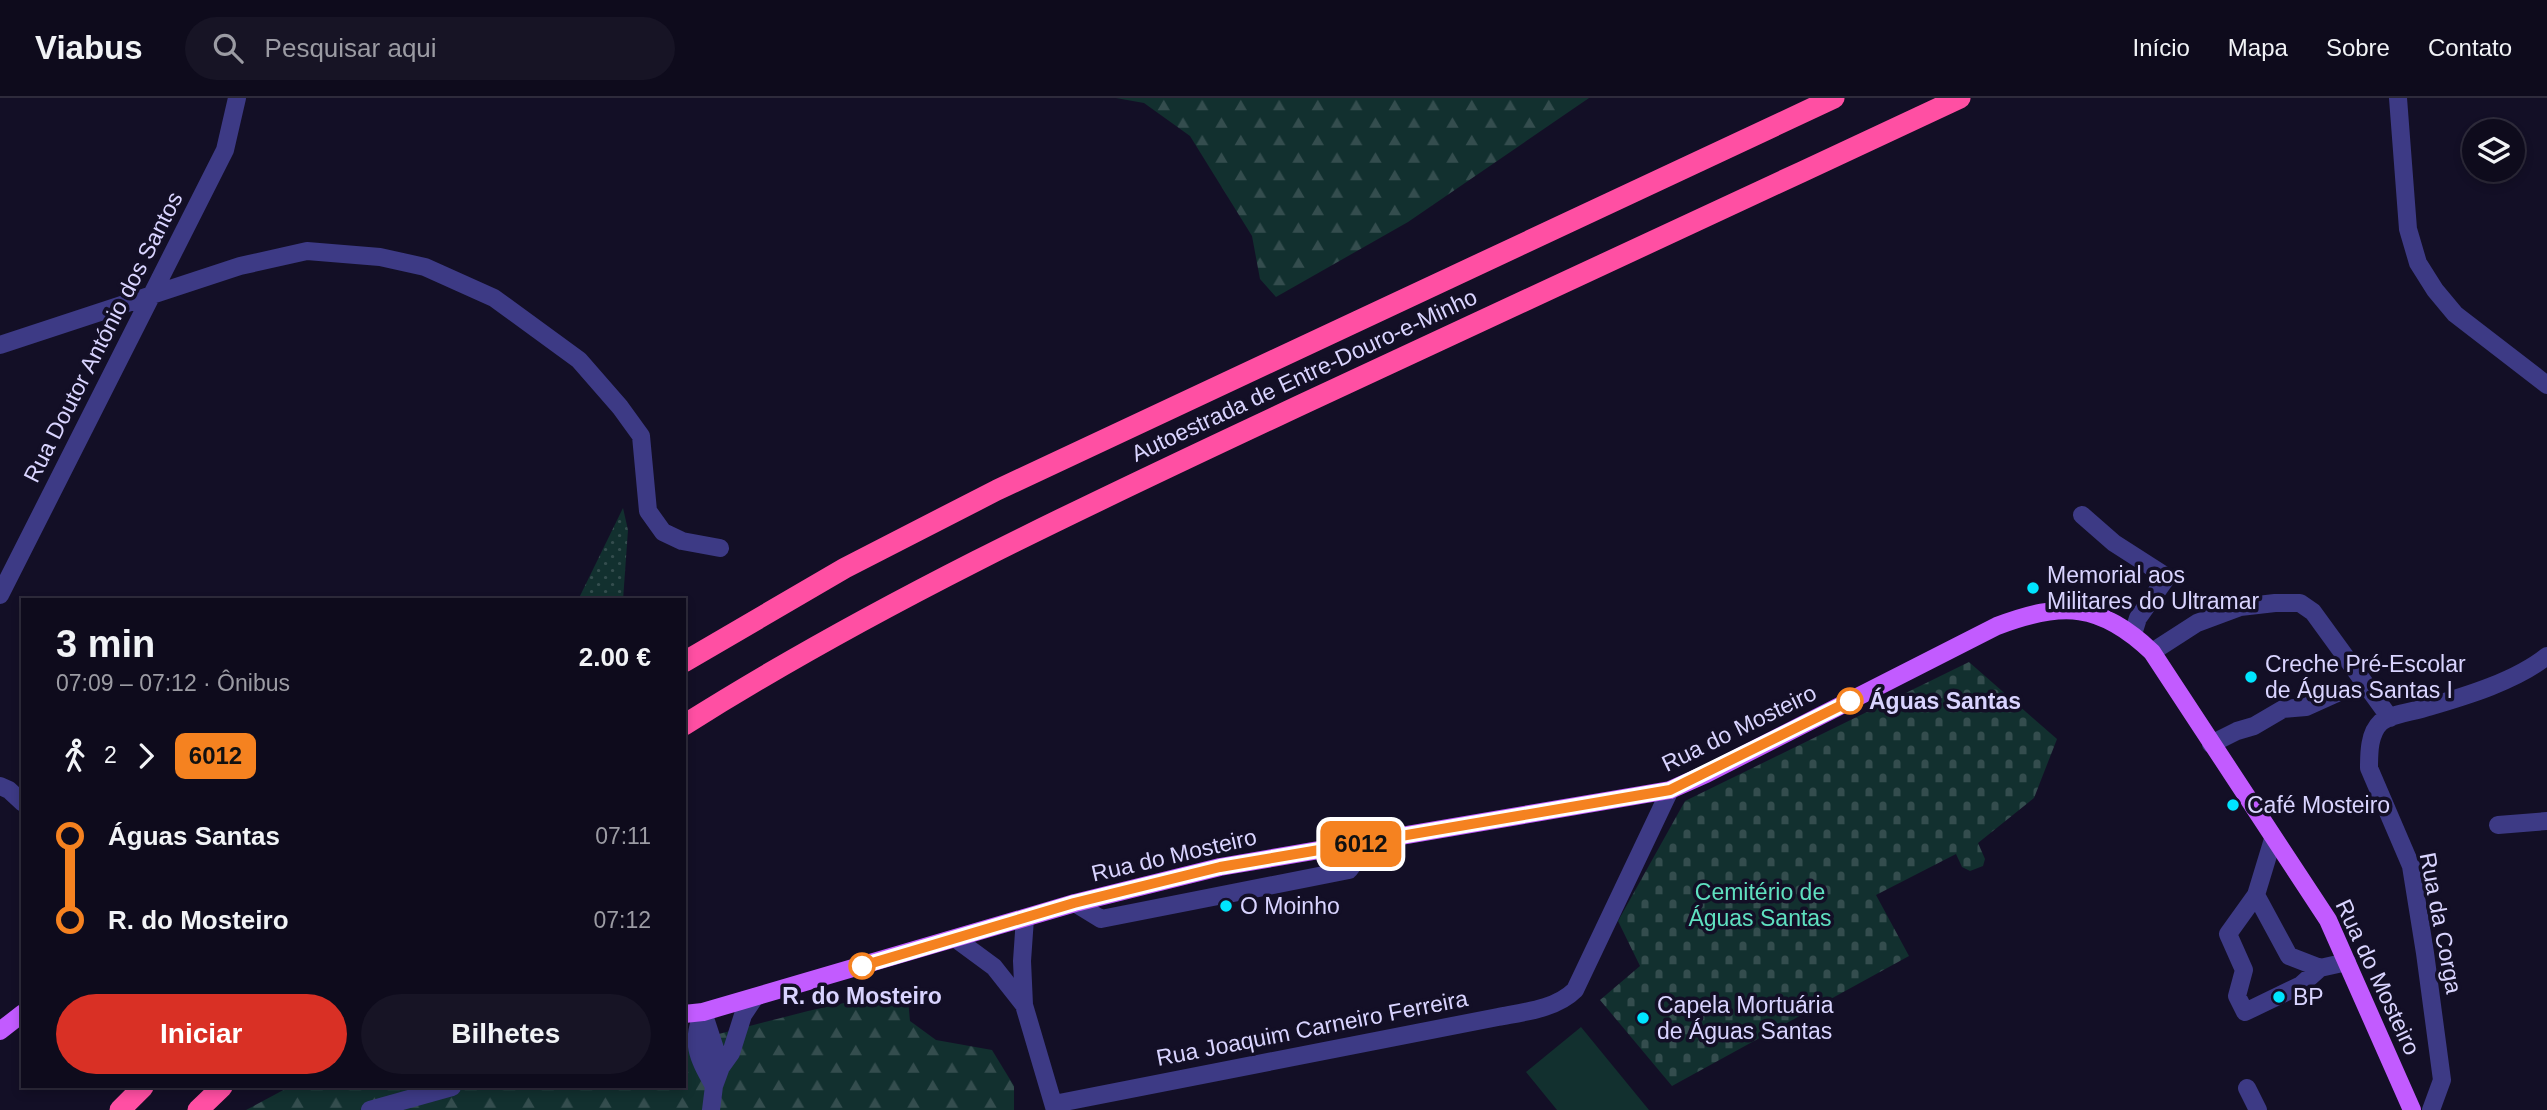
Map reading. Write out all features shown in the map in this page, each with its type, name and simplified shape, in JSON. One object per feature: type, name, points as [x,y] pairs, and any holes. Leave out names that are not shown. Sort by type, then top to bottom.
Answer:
[{"type":"highway","name":"Autoestrada de Entre-Douro-e-Minho","points":[[686,661],[845,568],[997,490],[1834,98]]},
{"type":"highway","name":"Autoestrada de Entre-Douro-e-Minho","points":[[686,724],[818,644],[998,549],[1960,98]]},
{"type":"highway","points":[[120,1110],[142,1088]]},
{"type":"highway","points":[[198,1110],[221,1088]]},
{"type":"main road","name":"Rua do Mosteiro","points":[[686,1014],[703,1012],[1074,903],[1220,867],[1670,790],[1997,625],[2049,610],[2079,610],[2109,619],[2133,634],[2152,653],[2328,920],[2412,1110]]},
{"type":"main road","points":[[0,1031],[21,1015]]},
{"type":"street","name":"Rua Doutor António dos Santos","points":[[0,595],[225,150],[237,98]]},
{"type":"street","points":[[2398,98],[2408,229],[2418,263],[2455,314],[2547,385]]},
{"type":"street","points":[[0,345],[240,266],[307,251],[380,257],[425,267],[494,298],[579,360],[620,407],[640,436],[648,511],[663,531],[681,541],[720,548]]},
{"type":"street","points":[[2082,515],[2114,543],[2167,578],[2138,618],[2133,634]]},
{"type":"street","points":[[2152,653],[2197,623],[2240,607],[2300,603],[2313,612],[2390,718],[2517,675],[2547,656]]},
{"type":"street","points":[[2211,744],[2254,726],[2283,709],[2306,706],[2337,693]]},
{"type":"street","name":"Rua da Corga","points":[[2390,718],[2380,723],[2372,736],[2369,768],[2411,866],[2442,1080],[2431,1110]]},
{"type":"street","points":[[0,786],[21,801]]},
{"type":"street","name":"Rua Joaquim Carneiro Ferreira","points":[[1054,1107],[1525,1011],[1560,1000],[1575,990],[1670,790]]},
{"type":"street","points":[[2498,825],[2547,821]]},
{"type":"street","points":[[2273,839],[2256,895],[2228,934],[2244,970],[2237,996],[2245,1012],[2301,985],[2320,968],[2347,962]]},
{"type":"street","points":[[1074,903],[1101,919],[1349,870],[1369,843]]},
{"type":"street","points":[[2256,895],[2289,956],[2320,968]]},
{"type":"street","points":[[1025,918],[1022,961],[1024,1005],[1054,1107]]},
{"type":"street","points":[[956,939],[994,967],[1024,1005]]},
{"type":"street","points":[[711,1110],[714,1086],[721,1068],[731,1053],[743,1016],[755,997]]},
{"type":"street","points":[[703,1012],[721,1068]]},
{"type":"street","points":[[703,1012],[696,1028],[695,1042],[700,1060],[714,1086]]},
{"type":"street","points":[[686,1060],[714,1086]]},
{"type":"street","points":[[370,1110],[448,1088]]},
{"type":"street","points":[[2247,1088],[2258,1110]]},
{"type":"green space","points":[[1116,98],[1589,98],[1408,222],[1276,297],[1260,279],[1252,236],[1190,136],[1144,103]]},
{"type":"green space","points":[[623,508],[628,530],[623,598],[579,598]]},
{"type":"green space","name":"Cemitério de Águas Santas","points":[[1969,662],[2057,739],[2034,798],[1978,843],[1985,859],[1983,866],[1970,871],[1962,867],[1956,854],[1876,895],[1909,956],[1672,1086],[1600,1000],[1640,966],[1618,921],[1685,801]]},
{"type":"green space","points":[[907,989],[910,1021],[936,1040],[992,1050],[1014,1086],[1014,1110],[246,1110],[287,1088],[686,1088],[686,1042]]},
{"type":"green space","points":[[1581,1027],[1649,1110],[1557,1110],[1526,1072]]},
{"type":"bus line","name":"6012","points":[[862,966],[1074,903],[1220,867],[1670,790],[1850,701]]},
{"type":"place","name":"Memorial aos Militares do Ultramar","points":[[2033,588]]},
{"type":"place","name":"Creche Pré-Escolar de Águas Santas I","points":[[2251,677]]},
{"type":"place","name":"Águas Santas","points":[[1850,701]]},
{"type":"place","name":"Café Mosteiro","points":[[2233,805]]},
{"type":"place","name":"O Moinho","points":[[1226,906]]},
{"type":"place","name":"R. do Mosteiro","points":[[862,966]]},
{"type":"place","name":"BP","points":[[2279,997]]},
{"type":"place","name":"Capela Mortuária de Águas Santas","points":[[1643,1018]]}]
